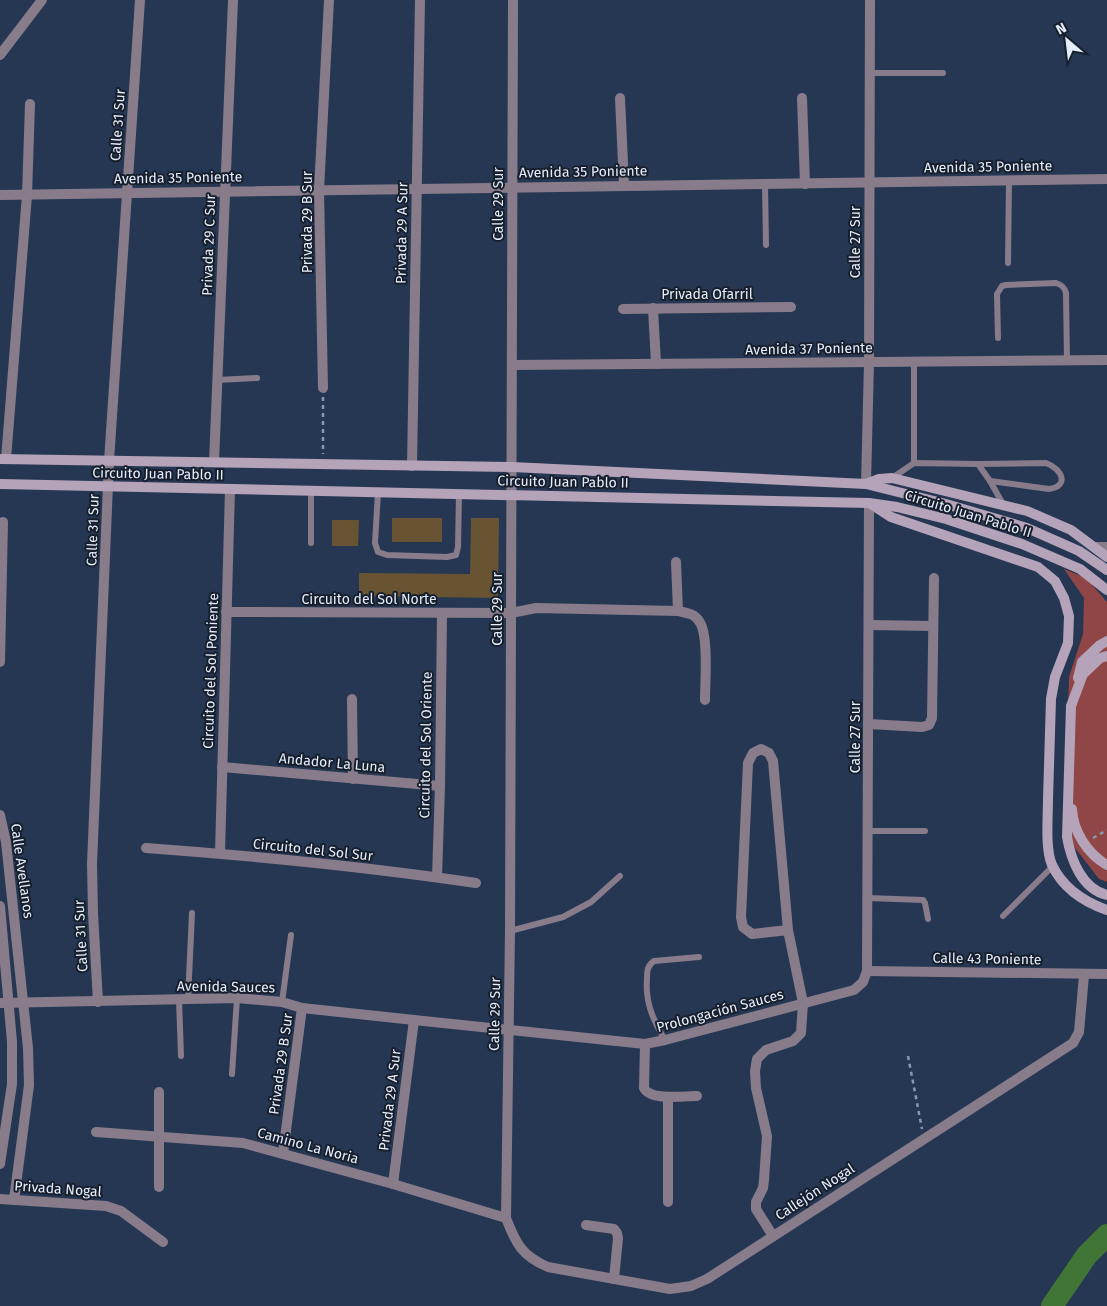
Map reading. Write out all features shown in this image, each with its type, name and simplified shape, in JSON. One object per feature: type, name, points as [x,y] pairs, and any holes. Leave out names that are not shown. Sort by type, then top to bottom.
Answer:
[{"type":"main road","name":"Circuito Juan Pablo II","points":[[3,459],[512,467],[866,484],[946,504],[1027,528],[1079,551],[1107,570]]},
{"type":"main road","points":[[866,484],[879,479],[892,478],[1028,511],[1071,530],[1107,557]]},
{"type":"main road","name":"Circuito Juan Pablo II","points":[[0,484],[869,503],[897,507],[946,519],[1022,544],[1080,569],[1107,590]]},
{"type":"main road","points":[[869,503],[890,517],[1038,566],[1055,581],[1064,598],[1069,616],[1068,643],[1055,677],[1051,699],[1048,832],[1053,866],[1075,895],[1107,910]]},
{"type":"main road","points":[[1107,641],[1082,662],[1073,693],[1072,813],[1080,838],[1096,859],[1107,866]]},
{"type":"main road","points":[[1107,656],[1100,658],[1084,674],[1071,706],[1067,837],[1076,866],[1085,882],[1099,893],[1107,895]]},
{"type":"street","points":[[0,54],[42,0]]},
{"type":"street","name":"Calle 31 Sur","points":[[98,1002],[92,864],[109,460],[140,0]]},
{"type":"street","name":"Privada 29 C Sur","points":[[214,462],[233,0]]},
{"type":"street","name":"Privada 29 B Sur","points":[[323,388],[319,190],[329,0]]},
{"type":"street","name":"Privada 29 A Sur","points":[[412,466],[420,0]]},
{"type":"street","name":"Calle 29 Sur","points":[[506,1218],[510,931],[513,0]]},
{"type":"street","name":"Calle 27 Sur","points":[[866,484],[869,362],[870,0]]},
{"type":"street","points":[[620,98],[624,186]]},
{"type":"street","points":[[802,98],[805,184]]},
{"type":"street","points":[[3,459],[27,195],[30,104]]},
{"type":"street","name":"Avenida 35 Poniente","points":[[0,195],[512,186],[1107,179]]},
{"type":"street","name":"Privada Ofarril","points":[[623,308],[791,307]]},
{"type":"street","points":[[653,308],[656,364]]},
{"type":"street","name":"Avenida 37 Poniente","points":[[512,365],[1107,360]]},
{"type":"street","name":"Circuito del Sol Poniente","points":[[220,853],[230,489]]},
{"type":"street","name":"Calle 27 Sur","points":[[867,972],[869,503]]},
{"type":"street","points":[[0,662],[3,522]]},
{"type":"street","points":[[1094,547],[1107,547]]},
{"type":"street","points":[[676,562],[678,611],[691,613],[699,620],[704,632],[705,700]]},
{"type":"street","points":[[869,724],[922,727],[929,725],[932,718],[934,578]]},
{"type":"street","name":"Circuito del Sol Norte","points":[[226,612],[511,613],[536,608],[678,611]]},
{"type":"street","name":"Circuito del Sol Oriente","points":[[437,877],[442,613]]},
{"type":"street","points":[[868,625],[933,626]]},
{"type":"street","points":[[352,699],[353,779]]},
{"type":"street","points":[[773,1236],[756,1209],[756,1202],[763,1188],[766,1136],[754,1071],[757,1059],[766,1050],[793,1041],[801,1033],[803,1003],[788,930],[773,761],[769,753],[761,749],[753,753],[748,763],[741,917],[743,927],[752,934],[788,930]]},
{"type":"street","name":"Andador La Luna","points":[[222,767],[440,786]]},
{"type":"street","name":"Calle Avellanos","points":[[0,815],[6,842],[28,1048],[29,1086],[14,1200]]},
{"type":"street","name":"Circuito del Sol Sur","points":[[146,848],[220,853],[476,883]]},
{"type":"street","name":"Calle Avellanos","points":[[0,906],[4,1003],[12,1042],[12,1084],[0,1164]]},
{"type":"street","name":"Calle 43 Poniente","points":[[867,972],[1107,974]]},
{"type":"street","name":"Prolongación Sauces","points":[[509,1030],[645,1044],[854,990],[863,982],[867,972]]},
{"type":"street","name":"Callejón Nogal","points":[[506,1218],[514,1238],[523,1252],[534,1261],[548,1267],[614,1276],[670,1289],[691,1286],[707,1279],[1073,1043],[1079,1032],[1084,975]]},
{"type":"street","name":"Avenida Sauces","points":[[4,1003],[236,998],[282,1002],[302,1008],[509,1030]]},
{"type":"street","name":"Privada 29 B Sur","points":[[283,1153],[302,1008]]},
{"type":"street","name":"Privada 29 A Sur","points":[[393,1184],[414,1020]]},
{"type":"street","points":[[645,1044],[644,1088],[646,1093],[668,1097],[697,1096]]},
{"type":"street","points":[[159,1092],[159,1187]]},
{"type":"street","points":[[668,1097],[668,1202]]},
{"type":"street","name":"Camino La Noria","points":[[96,1132],[243,1143],[393,1184],[506,1218]]},
{"type":"street","name":"Privada Nogal","points":[[0,1199],[106,1206],[122,1211],[163,1242]]},
{"type":"street","points":[[586,1224],[614,1229],[617,1233],[614,1276]]},
{"type":"lane","points":[[870,73],[943,73]]},
{"type":"lane","points":[[1008,263],[1009,180]]},
{"type":"lane","points":[[765,184],[766,245]]},
{"type":"lane","points":[[998,338],[997,294],[1002,286],[1026,284],[1061,285],[1066,293],[1067,361]]},
{"type":"lane","points":[[914,362],[914,462]]},
{"type":"lane","points":[[217,380],[257,378]]},
{"type":"lane","points":[[892,478],[914,462],[978,464],[1046,463],[1055,466],[1061,474],[1061,482],[1056,488],[1049,490],[990,480]]},
{"type":"lane","points":[[978,464],[990,480],[1004,506]]},
{"type":"lane","points":[[311,491],[311,543]]},
{"type":"lane","points":[[378,492],[375,543],[378,552],[387,555],[447,557],[456,555],[458,548],[459,494]]},
{"type":"lane","points":[[868,831],[925,831]]},
{"type":"lane","points":[[1003,916],[1053,866]]},
{"type":"lane","points":[[510,931],[563,917],[592,902],[620,876]]},
{"type":"lane","points":[[868,898],[923,900],[928,919]]},
{"type":"lane","points":[[182,1056],[184,999],[192,913]]},
{"type":"lane","points":[[282,1002],[291,935]]},
{"type":"lane","points":[[664,1040],[655,1024],[648,1005],[646,989],[647,968],[654,961],[699,958]]},
{"type":"lane","points":[[232,1074],[236,998]]},
{"type":"path","points":[[323,388],[323,445]]},
{"type":"path","points":[[908,1056],[924,1138]]},
{"type":"shaded area","points":[[1064,569],[1086,578],[1107,602],[1107,882],[1099,879],[1065,835],[1069,677],[1083,634],[1084,598]]},
{"type":"building","points":[[392,518],[442,518],[442,542],[392,542]]},
{"type":"building","points":[[471,518],[499,518],[498,598],[359,596],[359,573],[470,574]]},
{"type":"building","points":[[332,520],[359,520],[358,546],[332,546]]},
{"type":"waterway","points":[[1052,1306],[1087,1255],[1107,1235]]}]
